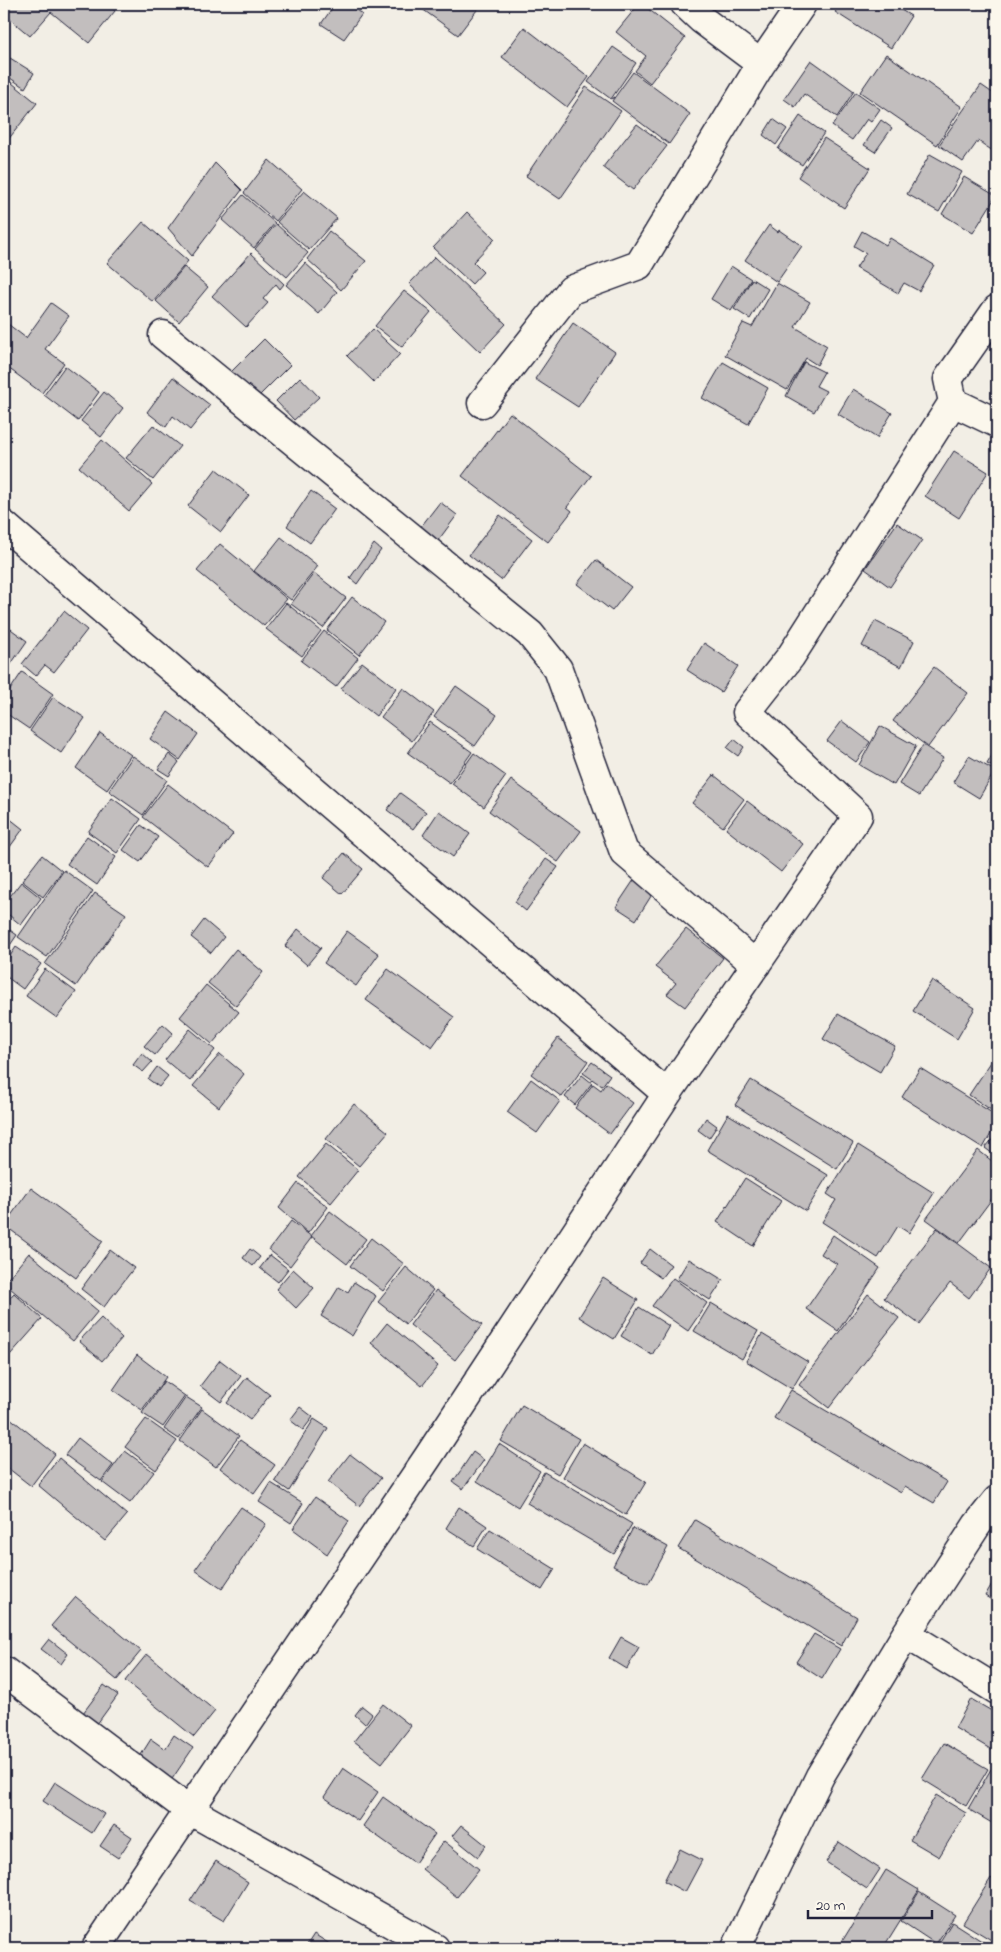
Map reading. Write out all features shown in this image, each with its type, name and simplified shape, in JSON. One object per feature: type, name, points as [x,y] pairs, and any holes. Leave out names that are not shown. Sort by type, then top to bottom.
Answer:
[{"type":"street","points":[[685,4],[701,19],[761,64]]},
{"type":"street","points":[[482,403],[571,290],[639,265],[761,64],[802,4]]},
{"type":"street","points":[[96,1948],[428,1457],[667,1094],[858,816],[747,712],[790,656],[953,402],[948,379],[997,309]]},
{"type":"street","points":[[163,335],[530,634],[558,668],[624,852],[756,965]]},
{"type":"street","points":[[953,402],[997,423]]},
{"type":"street","points":[[4,525],[667,1094]]},
{"type":"street","points":[[736,1948],[820,1776],[906,1634],[977,1525],[997,1500]]},
{"type":"street","points":[[906,1634],[997,1690]]},
{"type":"street","points":[[4,1671],[189,1810],[431,1947]]},
{"type":"building","points":[[4,4],[107,4],[115,11],[89,43],[51,12],[30,36],[4,14]]},
{"type":"building","points":[[335,4],[346,4],[362,14],[344,39],[321,24]]},
{"type":"building","points":[[420,4],[478,4],[480,6],[458,35],[418,6]]},
{"type":"building","points":[[639,4],[642,4],[685,38],[650,83],[635,71],[646,56],[616,32]]},
{"type":"building","points":[[841,4],[891,4],[911,16],[891,48],[835,12]]},
{"type":"building","points":[[524,27],[589,77],[567,107],[502,57]]},
{"type":"building","points":[[613,47],[636,63],[611,99],[588,82]]},
{"type":"building","points":[[886,54],[962,107],[937,145],[860,92]]},
{"type":"building","points":[[10,58],[34,73],[25,88],[4,74],[4,68]]},
{"type":"building","points":[[811,60],[854,91],[837,117],[804,94],[795,107],[784,99]]},
{"type":"building","points":[[633,72],[690,114],[669,144],[612,101]]},
{"type":"building","points":[[7,79],[37,103],[7,141],[4,139],[4,83]]},
{"type":"building","points":[[981,85],[997,96],[997,145],[993,151],[978,141],[963,162],[939,145]]},
{"type":"building","points":[[586,87],[621,111],[560,199],[526,176]]},
{"type":"building","points":[[856,92],[880,109],[871,122],[867,119],[852,140],[832,126]]},
{"type":"building","points":[[800,116],[824,133],[802,165],[778,149]]},
{"type":"building","points":[[773,119],[787,129],[776,145],[763,135]]},
{"type":"building","points":[[881,120],[892,128],[875,152],[864,145]]},
{"type":"building","points":[[637,124],[667,146],[633,190],[603,167]]},
{"type":"building","points":[[824,138],[870,168],[844,208],[798,177]]},
{"type":"building","points":[[930,154],[962,172],[939,212],[907,194]]},
{"type":"building","points":[[269,160],[302,189],[276,221],[244,193]]},
{"type":"building","points":[[215,163],[242,190],[192,256],[168,228]]},
{"type":"building","points":[[964,177],[996,196],[973,233],[942,214]]},
{"type":"building","points":[[304,191],[337,218],[309,250],[277,222]]},
{"type":"building","points":[[243,195],[275,223],[254,248],[222,220]]},
{"type":"building","points":[[467,212],[495,239],[473,262],[483,272],[472,284],[433,248]]},
{"type":"building","points":[[143,222],[188,261],[153,302],[107,263]]},
{"type":"building","points":[[276,224],[308,253],[287,277],[255,249]]},
{"type":"building","points":[[769,225],[802,246],[777,282],[745,260]]},
{"type":"building","points":[[329,231],[366,261],[341,290],[307,259]]},
{"type":"building","points":[[862,231],[886,245],[890,238],[934,265],[919,291],[904,283],[898,293],[856,268],[866,253],[854,246]]},
{"type":"building","points":[[251,253],[284,284],[280,289],[276,284],[263,299],[268,303],[246,327],[212,296]]},
{"type":"building","points":[[435,257],[506,324],[480,352],[409,284]]},
{"type":"building","points":[[305,263],[337,292],[319,314],[286,285]]},
{"type":"building","points":[[731,266],[751,279],[731,311],[711,299]]},
{"type":"building","points":[[184,267],[208,287],[179,322],[156,301]]},
{"type":"building","points":[[752,279],[768,289],[750,319],[734,309]]},
{"type":"building","points":[[777,283],[810,302],[795,327],[827,346],[817,365],[806,358],[787,390],[725,355],[743,323],[752,327]]},
{"type":"building","points":[[404,291],[431,312],[402,347],[375,326]]},
{"type":"building","points":[[51,303],[69,316],[45,349],[64,363],[42,393],[4,365],[4,321],[26,338]]},
{"type":"building","points":[[573,323],[615,352],[578,407],[535,379]]},
{"type":"building","points":[[373,329],[400,354],[374,382],[347,356]]},
{"type":"building","points":[[264,339],[290,365],[256,399],[230,373]]},
{"type":"building","points":[[723,362],[768,388],[748,424],[702,398]]},
{"type":"building","points":[[804,362],[824,372],[816,386],[826,391],[814,412],[786,396]]},
{"type":"building","points":[[65,366],[99,392],[78,421],[44,395]]},
{"type":"building","points":[[173,377],[210,405],[190,430],[173,416],[166,427],[147,412]]},
{"type":"building","points":[[300,377],[319,397],[294,420],[276,401]]},
{"type":"building","points":[[853,389],[892,413],[877,438],[838,414]]},
{"type":"building","points":[[104,392],[123,408],[101,437],[81,421]]},
{"type":"building","points":[[510,413],[591,476],[567,507],[572,511],[548,542],[462,476]]},
{"type":"building","points":[[153,425],[180,446],[153,480],[126,458]]},
{"type":"building","points":[[102,440],[152,484],[129,511],[79,467]]},
{"type":"building","points":[[954,451],[988,472],[959,518],[925,496]]},
{"type":"building","points":[[216,469],[249,495],[221,532],[188,506]]},
{"type":"building","points":[[311,491],[335,509],[310,543],[287,526]]},
{"type":"building","points":[[440,502],[457,515],[437,542],[419,529]]},
{"type":"building","points":[[500,515],[532,539],[501,580],[469,555]]},
{"type":"building","points":[[897,523],[922,540],[890,587],[865,569]]},
{"type":"building","points":[[281,537],[318,566],[291,600],[254,571]]},
{"type":"building","points":[[220,544],[287,599],[264,626],[197,571]]},
{"type":"building","points":[[374,544],[381,550],[357,584],[350,578]]},
{"type":"building","points":[[596,560],[631,587],[612,611],[577,584]]},
{"type":"building","points":[[314,573],[346,598],[323,628],[291,604]]},
{"type":"building","points":[[352,597],[384,622],[359,655],[327,630]]},
{"type":"building","points":[[286,603],[321,631],[302,656],[266,629]]},
{"type":"building","points":[[64,611],[87,630],[54,672],[45,665],[36,676],[22,664]]},
{"type":"building","points":[[875,621],[914,641],[901,667],[862,646]]},
{"type":"building","points":[[4,624],[27,641],[4,674]]},
{"type":"building","points":[[324,631],[358,658],[336,687],[301,661]]},
{"type":"building","points":[[704,643],[738,666],[721,692],[687,670]]},
{"type":"building","points":[[362,662],[396,688],[376,716],[341,689]]},
{"type":"building","points":[[934,667],[968,693],[928,747],[893,721]]},
{"type":"building","points":[[22,672],[53,694],[29,729],[4,712],[4,699]]},
{"type":"building","points":[[456,686],[497,715],[475,746],[434,717]]},
{"type":"building","points":[[403,688],[434,712],[412,741],[381,717]]},
{"type":"building","points":[[53,697],[85,718],[61,753],[30,731]]},
{"type":"building","points":[[168,712],[198,734],[180,760],[150,739]]},
{"type":"building","points":[[842,721],[870,742],[856,762],[827,741]]},
{"type":"building","points":[[430,722],[472,752],[450,783],[408,753]]},
{"type":"building","points":[[880,726],[916,746],[894,785],[859,765]]},
{"type":"building","points":[[100,733],[131,755],[107,790],[76,768]]},
{"type":"building","points":[[734,739],[744,747],[738,756],[727,748]]},
{"type":"building","points":[[923,745],[943,758],[919,796],[899,784]]},
{"type":"building","points":[[997,747],[997,768],[987,764]]},
{"type":"building","points":[[474,753],[506,776],[484,807],[452,784]]},
{"type":"building","points":[[169,754],[179,762],[169,776],[158,769]]},
{"type":"building","points":[[133,756],[167,780],[143,815],[109,791]]},
{"type":"building","points":[[969,756],[995,771],[979,798],[953,782]]},
{"type":"building","points":[[714,775],[744,799],[723,827],[692,803]]},
{"type":"building","points":[[511,780],[581,831],[558,862],[489,811]]},
{"type":"building","points":[[168,784],[233,834],[208,867],[143,817]]},
{"type":"building","points":[[400,793],[426,812],[413,829],[387,810]]},
{"type":"building","points":[[112,798],[141,819],[117,853],[88,832]]},
{"type":"building","points":[[747,801],[803,844],[781,872],[726,829]]},
{"type":"building","points":[[439,811],[470,834],[453,857],[423,835]]},
{"type":"building","points":[[4,814],[23,829],[4,855]]},
{"type":"building","points":[[141,825],[158,837],[140,862],[123,850]]},
{"type":"building","points":[[87,836],[116,857],[97,885],[67,864]]},
{"type":"building","points":[[344,853],[363,869],[342,894],[323,878]]},
{"type":"building","points":[[42,855],[62,871],[43,897],[22,881]]},
{"type":"building","points":[[546,859],[558,867],[526,911],[515,902]]},
{"type":"building","points":[[64,870],[93,891],[47,957],[18,937]]},
{"type":"building","points":[[634,880],[653,893],[636,920],[616,907]]},
{"type":"building","points":[[21,882],[41,898],[21,925],[4,911],[4,904]]},
{"type":"building","points":[[95,893],[126,914],[76,986],[45,964]]},
{"type":"building","points":[[204,920],[224,937],[211,953],[191,937]]},
{"type":"building","points":[[4,926],[17,935],[4,954]]},
{"type":"building","points":[[298,929],[321,948],[307,965],[285,946]]},
{"type":"building","points":[[686,929],[723,958],[685,1007],[667,994],[676,983],[655,967]]},
{"type":"building","points":[[347,931],[379,954],[356,986],[324,963]]},
{"type":"building","points":[[16,947],[41,964],[23,989],[4,975],[4,965]]},
{"type":"building","points":[[236,949],[263,972],[236,1006],[208,983]]},
{"type":"building","points":[[45,969],[76,992],[57,1018],[26,996]]},
{"type":"building","points":[[388,969],[454,1017],[432,1047],[366,1000]]},
{"type":"building","points":[[932,980],[975,1008],[957,1039],[913,1011]]},
{"type":"building","points":[[206,985],[239,1012],[212,1044],[180,1017]]},
{"type":"building","points":[[838,1014],[895,1046],[880,1072],[823,1039]]},
{"type":"building","points":[[163,1024],[173,1033],[155,1055],[144,1046]]},
{"type":"building","points":[[190,1029],[215,1050],[190,1081],[165,1060]]},
{"type":"building","points":[[558,1038],[588,1061],[562,1097],[531,1074]]},
{"type":"building","points":[[142,1053],[152,1062],[143,1072],[133,1065]]},
{"type":"building","points":[[997,1053],[997,1114],[969,1095]]},
{"type":"building","points":[[220,1054],[244,1074],[219,1107],[193,1086]]},
{"type":"building","points":[[592,1062],[610,1075],[602,1086],[583,1073]]},
{"type":"building","points":[[157,1067],[168,1076],[159,1087],[148,1079]]},
{"type":"building","points":[[920,1068],[997,1116],[997,1123],[983,1148],[902,1097]]},
{"type":"building","points":[[582,1075],[592,1083],[575,1105],[565,1097]]},
{"type":"building","points":[[531,1079],[560,1101],[537,1133],[507,1112]]},
{"type":"building","points":[[751,1080],[853,1143],[837,1169],[735,1105]]},
{"type":"building","points":[[606,1083],[633,1103],[610,1134],[575,1108],[593,1084],[601,1090]]},
{"type":"building","points":[[354,1104],[388,1132],[359,1166],[326,1139]]},
{"type":"building","points":[[728,1114],[828,1175],[806,1211],[707,1150]]},
{"type":"building","points":[[706,1118],[717,1126],[709,1138],[698,1130]]},
{"type":"building","points":[[997,1136],[997,1157],[985,1148]]},
{"type":"building","points":[[326,1144],[358,1170],[331,1203],[299,1177]]},
{"type":"building","points":[[858,1145],[934,1193],[909,1233],[898,1226],[878,1258],[822,1222],[836,1200],[827,1194]]},
{"type":"building","points":[[978,1150],[997,1165],[997,1192],[959,1243],[926,1219]]},
{"type":"building","points":[[745,1178],[781,1201],[753,1246],[717,1222]]},
{"type":"building","points":[[298,1183],[328,1207],[308,1233],[279,1208]]},
{"type":"building","points":[[31,1188],[103,1241],[76,1278],[4,1225]]},
{"type":"building","points":[[330,1211],[366,1239],[347,1264],[311,1236]]},
{"type":"building","points":[[291,1221],[312,1237],[290,1266],[269,1250]]},
{"type":"building","points":[[937,1228],[991,1268],[969,1298],[950,1283],[919,1324],[884,1298]]},
{"type":"building","points":[[833,1235],[880,1268],[838,1331],[806,1309],[837,1264],[821,1254]]},
{"type":"building","points":[[371,1238],[404,1264],[383,1291],[350,1266]]},
{"type":"building","points":[[250,1249],[260,1257],[253,1266],[243,1258]]},
{"type":"building","points":[[650,1249],[671,1265],[661,1278],[640,1263]]},
{"type":"building","points":[[110,1250],[134,1268],[104,1307],[81,1289]]},
{"type":"building","points":[[29,1253],[98,1311],[73,1341],[4,1283]]},
{"type":"building","points":[[270,1255],[288,1269],[278,1282],[260,1268]]},
{"type":"building","points":[[689,1259],[723,1280],[710,1300],[677,1279]]},
{"type":"building","points":[[406,1267],[433,1290],[406,1324],[378,1302]]},
{"type":"building","points":[[293,1269],[314,1288],[296,1308],[276,1289]]},
{"type":"building","points":[[603,1278],[638,1300],[614,1339],[579,1317]]},
{"type":"building","points":[[673,1278],[707,1303],[688,1331],[652,1306]]},
{"type":"building","points":[[354,1282],[376,1296],[352,1336],[321,1316],[339,1287],[348,1292]]},
{"type":"building","points":[[436,1290],[482,1325],[455,1360],[410,1325]]},
{"type":"building","points":[[14,1293],[42,1319],[10,1355],[4,1350],[4,1304]]},
{"type":"building","points":[[868,1294],[899,1318],[829,1408],[799,1385]]},
{"type":"building","points":[[711,1303],[758,1331],[742,1359],[694,1331]]},
{"type":"building","points":[[639,1307],[669,1326],[652,1355],[621,1336]]},
{"type":"building","points":[[101,1318],[122,1338],[102,1361],[79,1341]]},
{"type":"building","points":[[387,1323],[438,1366],[422,1386],[371,1343]]},
{"type":"building","points":[[762,1334],[808,1362],[792,1389],[746,1361]]},
{"type":"building","points":[[137,1355],[166,1377],[142,1410],[113,1390]]},
{"type":"building","points":[[220,1360],[241,1376],[221,1402],[200,1386]]},
{"type":"building","points":[[247,1377],[270,1395],[250,1420],[227,1403]]},
{"type":"building","points":[[164,1381],[185,1396],[163,1427],[142,1413]]},
{"type":"building","points":[[791,1390],[947,1482],[934,1503],[905,1486],[901,1493],[774,1418]]},
{"type":"building","points":[[186,1397],[202,1407],[179,1439],[164,1429]]},
{"type":"building","points":[[522,1405],[579,1439],[558,1474],[501,1441]]},
{"type":"building","points":[[300,1407],[313,1417],[303,1430],[290,1420]]},
{"type":"building","points":[[202,1409],[239,1436],[216,1467],[180,1441]]},
{"type":"building","points":[[4,1413],[55,1454],[31,1486],[4,1465]]},
{"type":"building","points":[[146,1419],[177,1441],[156,1470],[125,1447]]},
{"type":"building","points":[[314,1419],[328,1428],[289,1491],[275,1481]]},
{"type":"building","points":[[78,1438],[113,1465],[101,1481],[65,1455]]},
{"type":"building","points":[[240,1440],[275,1465],[254,1494],[220,1468]]},
{"type":"building","points":[[583,1443],[646,1482],[626,1515],[563,1477]]},
{"type":"building","points":[[499,1444],[540,1471],[518,1507],[477,1481]]},
{"type":"building","points":[[125,1451],[154,1472],[130,1503],[102,1482]]},
{"type":"building","points":[[473,1452],[484,1460],[463,1489],[453,1482]]},
{"type":"building","points":[[350,1454],[381,1478],[359,1506],[328,1482]]},
{"type":"building","points":[[59,1458],[127,1515],[105,1541],[38,1485]]},
{"type":"building","points":[[544,1472],[632,1524],[614,1554],[527,1503]]},
{"type":"building","points":[[271,1483],[303,1503],[291,1523],[259,1502]]},
{"type":"building","points":[[315,1497],[349,1521],[327,1554],[293,1529]]},
{"type":"building","points":[[241,1507],[266,1524],[222,1589],[195,1570]]},
{"type":"building","points":[[459,1507],[487,1526],[474,1546],[446,1528]]},
{"type":"building","points":[[695,1520],[857,1617],[841,1646],[678,1548]]},
{"type":"building","points":[[633,1528],[668,1547],[648,1584],[613,1566]]},
{"type":"building","points":[[490,1529],[555,1569],[542,1590],[477,1549]]},
{"type":"building","points":[[997,1575],[997,1603],[985,1596]]},
{"type":"building","points":[[76,1597],[141,1651],[117,1680],[51,1626]]},
{"type":"building","points":[[814,1634],[840,1649],[822,1679],[796,1662]]},
{"type":"building","points":[[621,1637],[639,1647],[627,1669],[609,1658]]},
{"type":"building","points":[[49,1639],[68,1654],[61,1664],[41,1649]]},
{"type":"building","points":[[147,1654],[215,1711],[194,1737],[125,1681]]},
{"type":"building","points":[[104,1685],[118,1695],[97,1724],[83,1713]]},
{"type":"building","points":[[971,1699],[997,1714],[997,1753],[955,1728]]},
{"type":"building","points":[[383,1704],[411,1726],[382,1763],[354,1741]]},
{"type":"building","points":[[362,1706],[372,1714],[365,1724],[355,1715]]},
{"type":"building","points":[[174,1735],[193,1748],[166,1788],[134,1766],[151,1739],[165,1749]]},
{"type":"building","points":[[944,1743],[988,1769],[966,1806],[922,1779]]},
{"type":"building","points":[[343,1768],[378,1792],[358,1821],[324,1797]]},
{"type":"building","points":[[991,1769],[997,1773],[997,1826],[968,1809]]},
{"type":"building","points":[[55,1782],[104,1814],[92,1833],[43,1801]]},
{"type":"building","points":[[936,1795],[966,1813],[939,1857],[910,1840]]},
{"type":"building","points":[[383,1797],[435,1834],[415,1863],[363,1826]]},
{"type":"building","points":[[114,1825],[132,1837],[118,1858],[100,1846]]},
{"type":"building","points":[[461,1825],[486,1845],[478,1857],[452,1836]]},
{"type":"building","points":[[444,1841],[479,1869],[457,1897],[422,1869]]},
{"type":"building","points":[[839,1842],[880,1869],[867,1889],[826,1862]]},
{"type":"building","points":[[680,1849],[702,1860],[685,1892],[664,1881]]},
{"type":"building","points":[[216,1861],[248,1882],[224,1921],[190,1901]]},
{"type":"building","points":[[886,1870],[919,1890],[916,1895],[883,1948],[838,1948]]},
{"type":"building","points":[[991,1878],[997,1882],[997,1934],[993,1941],[963,1923]]},
{"type":"building","points":[[919,1892],[955,1915],[936,1944],[901,1921]]},
{"type":"building","points":[[952,1922],[991,1947],[936,1948]]},
{"type":"building","points":[[314,1934],[336,1948],[305,1948]]}]
